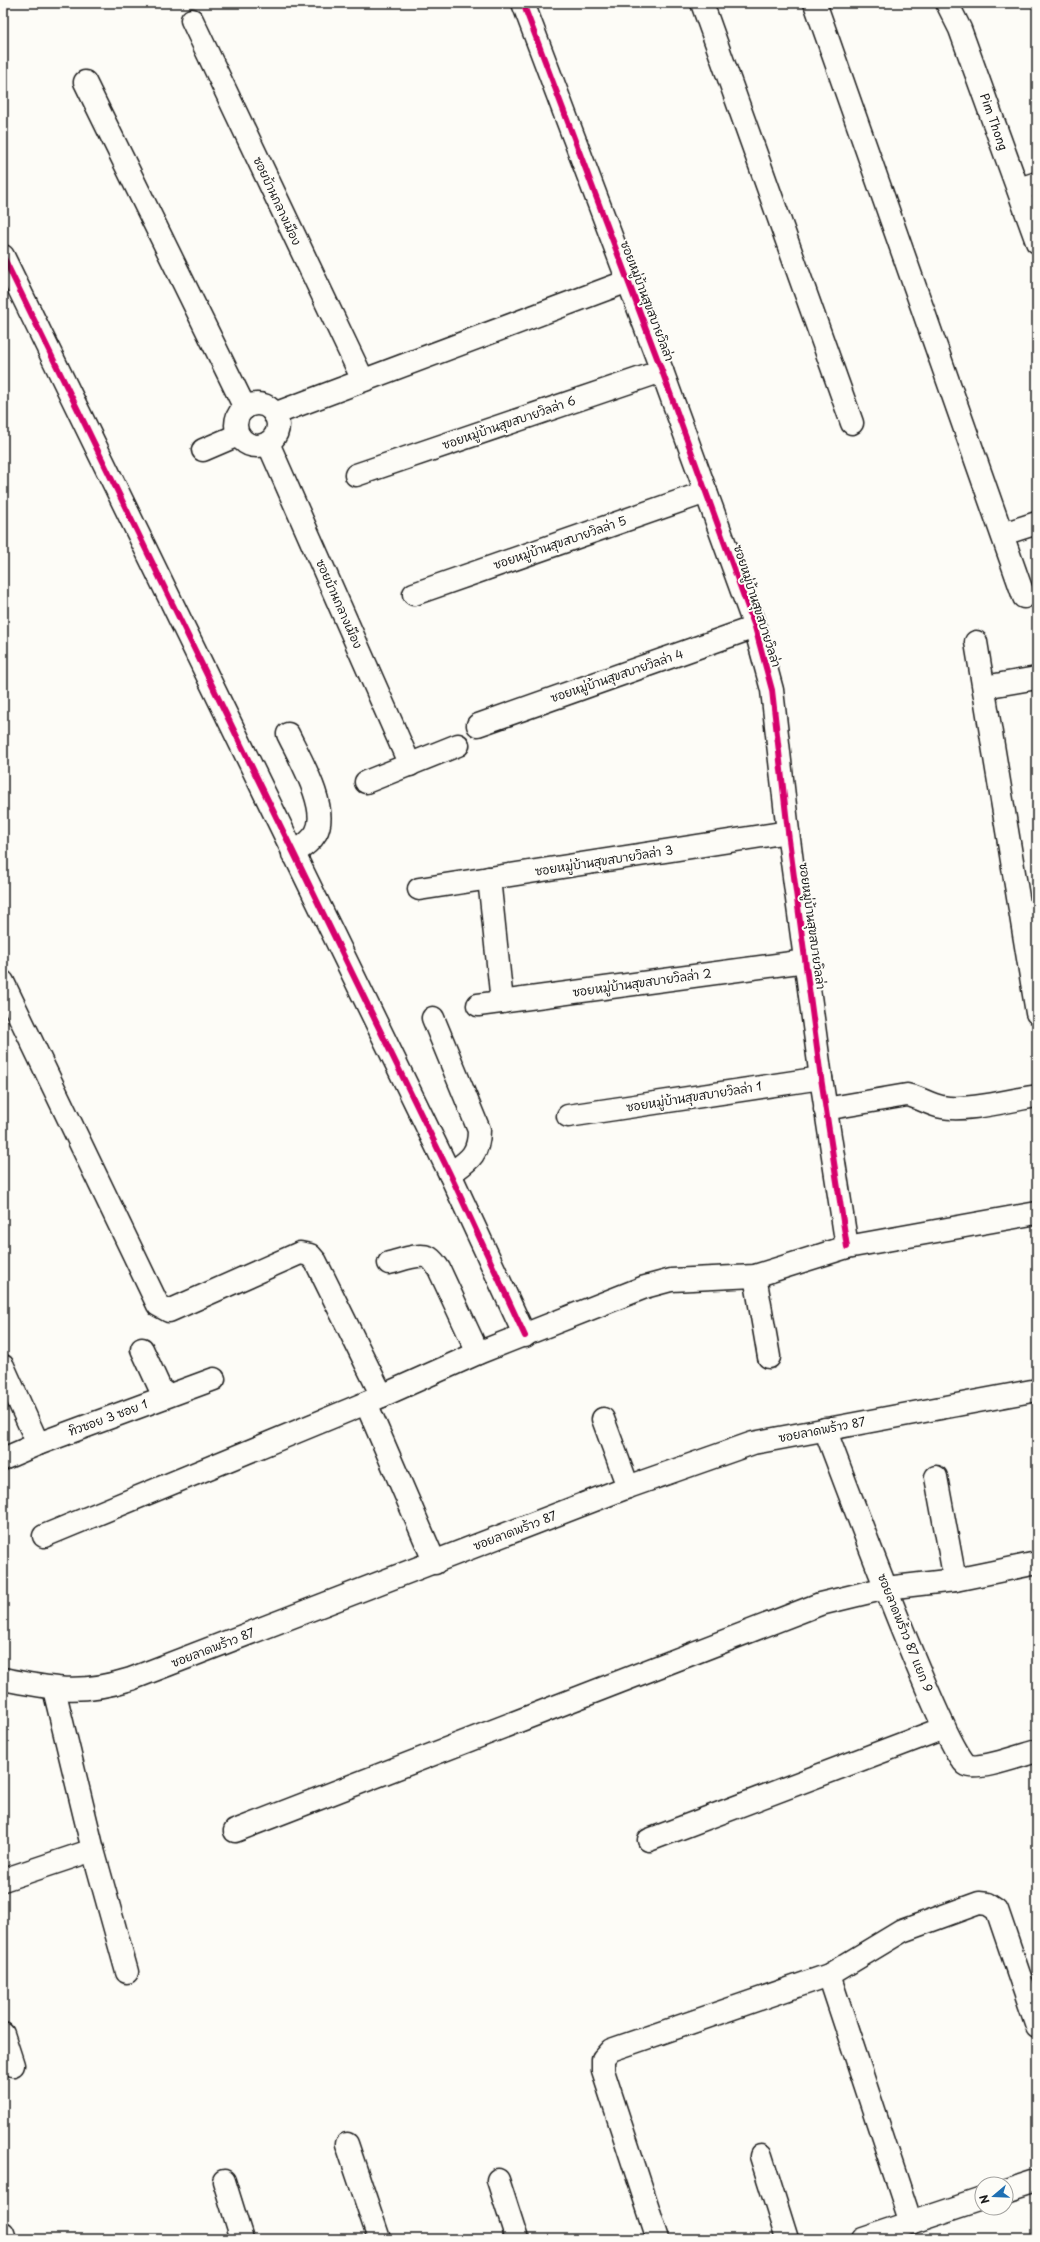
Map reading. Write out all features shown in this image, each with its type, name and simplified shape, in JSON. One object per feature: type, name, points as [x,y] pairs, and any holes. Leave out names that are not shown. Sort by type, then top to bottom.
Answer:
[{"type":"street","name":"ซอยหมู่บ้านสุขสบายวิลล่า","points":[[523,3],[662,371],[755,627],[772,690],[788,832],[825,1109],[847,1247]]},
{"type":"street","points":[[702,3],[852,423]]},
{"type":"street","points":[[815,3],[1024,597]]},
{"type":"street","name":"Pim Thong","points":[[947,3],[1028,186],[1037,242]]},
{"type":"street","name":"ซอยบ้านกลางเมือง","points":[[192,20],[364,380]]},
{"type":"street","points":[[85,82],[245,408]]},
{"type":"street","points":[[3,256],[450,1174],[525,1336]]},
{"type":"street","points":[[274,414],[628,281]]},
{"type":"street","name":"ซอยหมู่บ้านสุขสบายวิลล่า 6","points":[[356,475],[662,371]]},
{"type":"street","points":[[252,404],[260,404],[268,408],[274,414],[278,421],[278,429],[274,437],[268,443],[260,447],[251,446],[243,442],[238,435],[236,420],[245,408],[252,404]]},
{"type":"street","points":[[203,450],[238,435]]},
{"type":"street","name":"ซอยบ้านกลางเมือง","points":[[268,443],[410,765]]},
{"type":"street","name":"ซอยหมู่บ้านสุขสบายวิลล่า 5","points":[[414,594],[706,492]]},
{"type":"street","points":[[1003,534],[1037,523]]},
{"type":"street","name":"ซอยหมู่บ้านสุขสบายวิลล่า 4","points":[[478,725],[755,627]]},
{"type":"street","points":[[976,642],[1037,1013]]},
{"type":"street","points":[[984,688],[1037,678]]},
{"type":"street","points":[[288,734],[318,800],[321,816],[317,832],[294,854]]},
{"type":"street","points":[[366,782],[458,745]]},
{"type":"street","name":"ซอยหมู่บ้านสุขสบายวิลล่า 3","points":[[420,889],[788,832]]},
{"type":"street","points":[[488,878],[502,1002]]},
{"type":"street","name":"ซอยหมู่บ้านสุขสบายวิลล่า 2","points":[[478,1005],[806,961]]},
{"type":"street","points":[[3,982],[158,1305],[169,1310],[300,1253],[310,1255],[316,1262],[374,1400],[435,1563]]},
{"type":"street","points":[[433,1018],[479,1130],[479,1143],[476,1152],[468,1161],[450,1174]]},
{"type":"street","name":"ซอยหมู่บ้านสุขสบายวิลล่า 1","points":[[568,1116],[821,1078]]},
{"type":"street","points":[[825,1109],[907,1095],[916,1096],[941,1107],[960,1108],[1037,1096]]},
{"type":"street","points":[[44,1536],[374,1400],[478,1353],[525,1336],[620,1295],[664,1282],[755,1276],[847,1247],[1037,1213]]},
{"type":"street","points":[[389,1263],[419,1256],[428,1257],[434,1262],[439,1269],[478,1353]]},
{"type":"street","points":[[755,1276],[769,1357]]},
{"type":"street","points":[[142,1349],[164,1397]]},
{"type":"street","points":[[3,1366],[38,1444]]},
{"type":"street","name":"ทิวซอย 3 ซอย 1","points":[[3,1459],[38,1444],[214,1379]]},
{"type":"street","name":"ซอยลาดพร้าว 87","points":[[3,1679],[54,1689],[86,1690],[104,1688],[435,1563],[628,1487],[753,1443],[1037,1390]]},
{"type":"street","points":[[602,1419],[628,1487]]},
{"type":"street","name":"ซอยลาดพร้าว 87 แยก 9","points":[[825,1429],[886,1588],[944,1728],[961,1760],[968,1766],[980,1766],[1037,1751]]},
{"type":"street","points":[[936,1477],[955,1580]]},
{"type":"street","points":[[235,1831],[820,1604],[886,1588],[955,1580],[1037,1563]]},
{"type":"street","points":[[54,1689],[93,1850],[127,1972]]},
{"type":"street","points":[[649,1840],[944,1728]]},
{"type":"street","points":[[3,1880],[93,1850]]},
{"type":"street","points":[[658,2239],[603,2072],[603,2059],[611,2050],[830,1975],[902,1931],[979,1903],[988,1904],[997,1910],[1037,2027]]},
{"type":"street","points":[[830,1975],[911,2223]]},
{"type":"street","points":[[3,2034],[13,2064]]},
{"type":"street","points":[[348,2144],[379,2239]]},
{"type":"street","points":[[761,2156],[787,2239]]},
{"type":"street","points":[[498,2180],[518,2239]]},
{"type":"street","points":[[224,2181],[242,2239]]},
{"type":"street","points":[[1014,2188],[1037,2181]]},
{"type":"street","points":[[862,2239],[974,2202]]},
{"type":"street","points":[[3,2233],[5,2239]]},
{"type":"cycle path","points":[[523,3],[662,371],[755,627],[772,690],[788,832],[821,1078],[847,1247]]},
{"type":"cycle path","points":[[3,256],[450,1174],[525,1336]]}]
